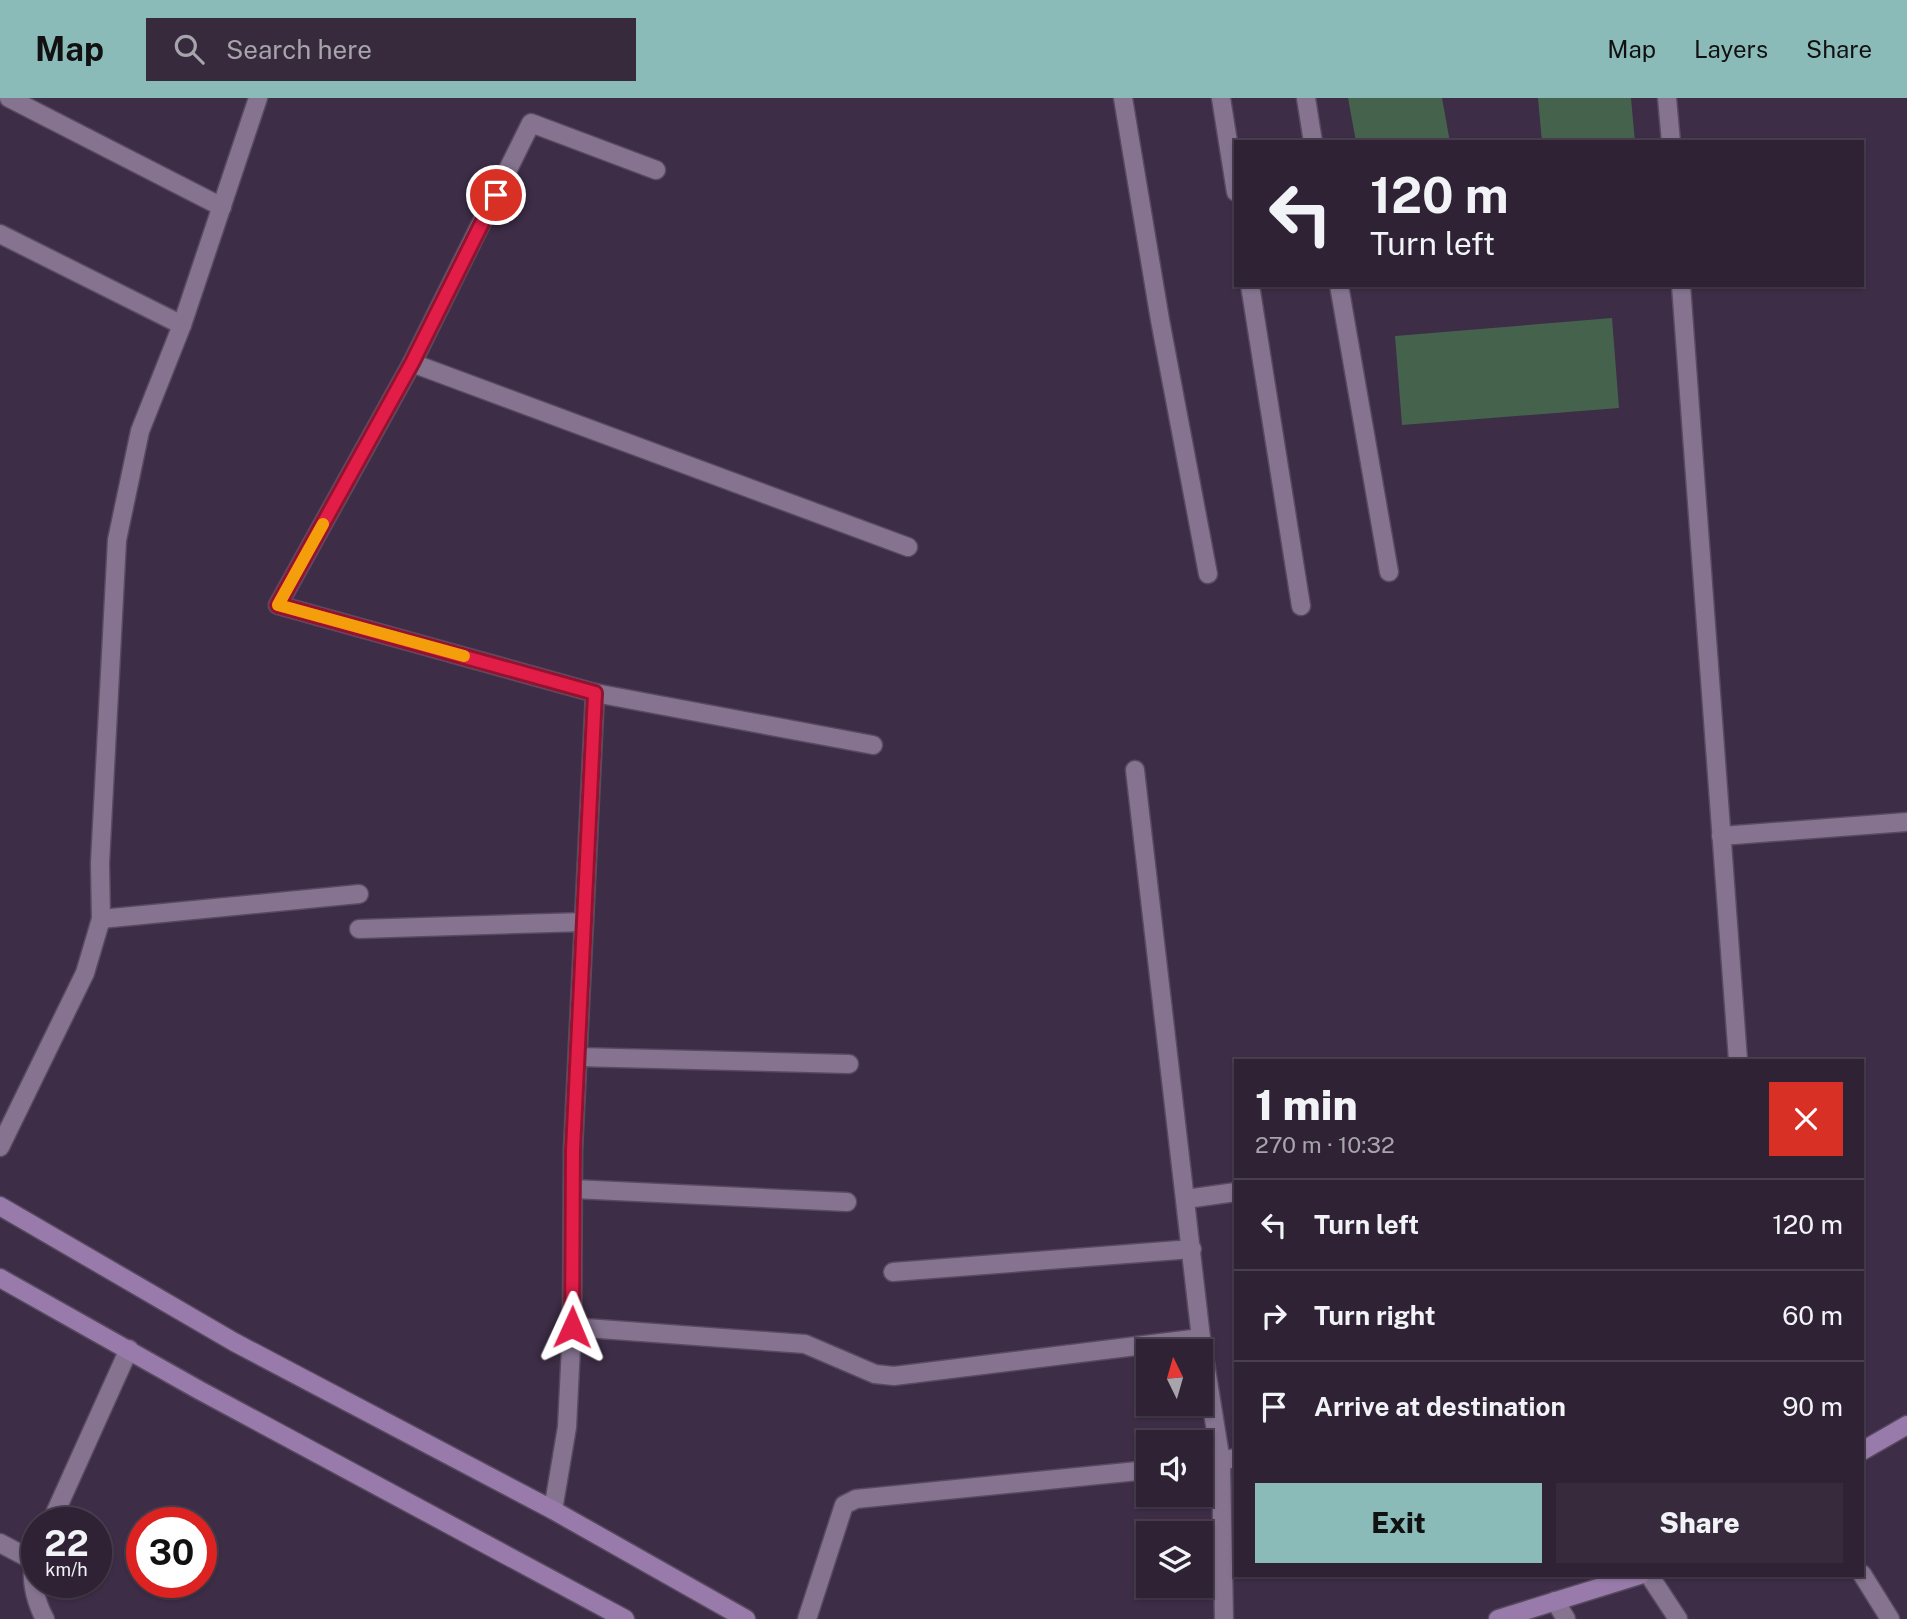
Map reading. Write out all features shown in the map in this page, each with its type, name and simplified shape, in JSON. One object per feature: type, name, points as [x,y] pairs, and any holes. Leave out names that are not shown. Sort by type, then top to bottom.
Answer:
[{"type":"main road","points":[[0,1206],[234,1342],[553,1510],[747,1619]]},
{"type":"main road","points":[[0,1278],[200,1390],[625,1619]]},
{"type":"main road","points":[[1864,1450],[1907,1425]]},
{"type":"main road","points":[[1498,1619],[1633,1577]]},
{"type":"street","points":[[9,98],[222,207]]},
{"type":"street","points":[[0,1147],[85,973],[101,919],[100,863],[117,540],[140,431],[182,325],[258,98]]},
{"type":"street","points":[[1123,98],[1160,320],[1208,573]]},
{"type":"street","points":[[1221,98],[1234,179]]},
{"type":"street","points":[[1306,98],[1313,140]]},
{"type":"street","points":[[1667,98],[1671,140]]},
{"type":"street","points":[[656,170],[531,123],[412,363],[278,605],[595,693],[873,745]]},
{"type":"street","points":[[0,234],[182,325]]},
{"type":"street","points":[[1250,287],[1301,606]]},
{"type":"street","points":[[1339,287],[1389,572]]},
{"type":"street","points":[[1681,287],[1738,1059]]},
{"type":"street","points":[[412,363],[908,547]]},
{"type":"street","points":[[553,1510],[567,1427],[578,1057],[595,693]]},
{"type":"street","points":[[1135,771],[1201,1338],[1228,1460],[1224,1619]]},
{"type":"street","points":[[1721,835],[1907,822]]},
{"type":"street","points":[[101,919],[359,894]]},
{"type":"street","points":[[359,929],[584,922]]},
{"type":"street","points":[[578,1057],[849,1064]]},
{"type":"street","points":[[573,1189],[847,1202]]},
{"type":"street","points":[[1186,1199],[1234,1192]]},
{"type":"street","points":[[893,1272],[1192,1249]]},
{"type":"street","points":[[572,1327],[805,1344],[875,1374],[894,1376],[1201,1338]]},
{"type":"street","points":[[58,1507],[129,1349]]},
{"type":"street","points":[[807,1619],[844,1505],[856,1499],[1136,1471]]},
{"type":"street","points":[[0,1543],[21,1551]]},
{"type":"street","points":[[1650,1577],[1678,1619]]},
{"type":"street","points":[[1864,1577],[1890,1619]]},
{"type":"street","points":[[36,1598],[45,1619]]},
{"type":"street","points":[[1555,1601],[1566,1619]]},
{"type":"building","points":[[1348,98],[1442,98],[1450,140],[1356,140]]},
{"type":"building","points":[[1538,98],[1631,98],[1635,140],[1542,140]]},
{"type":"building","points":[[1612,318],[1619,408],[1402,425],[1395,336]]},
{"type":"slow traffic","points":[[323,524],[278,605],[464,656]]},
{"type":"route","points":[[496,195],[412,363],[278,605],[595,693],[573,1150],[572,1327]]}]
